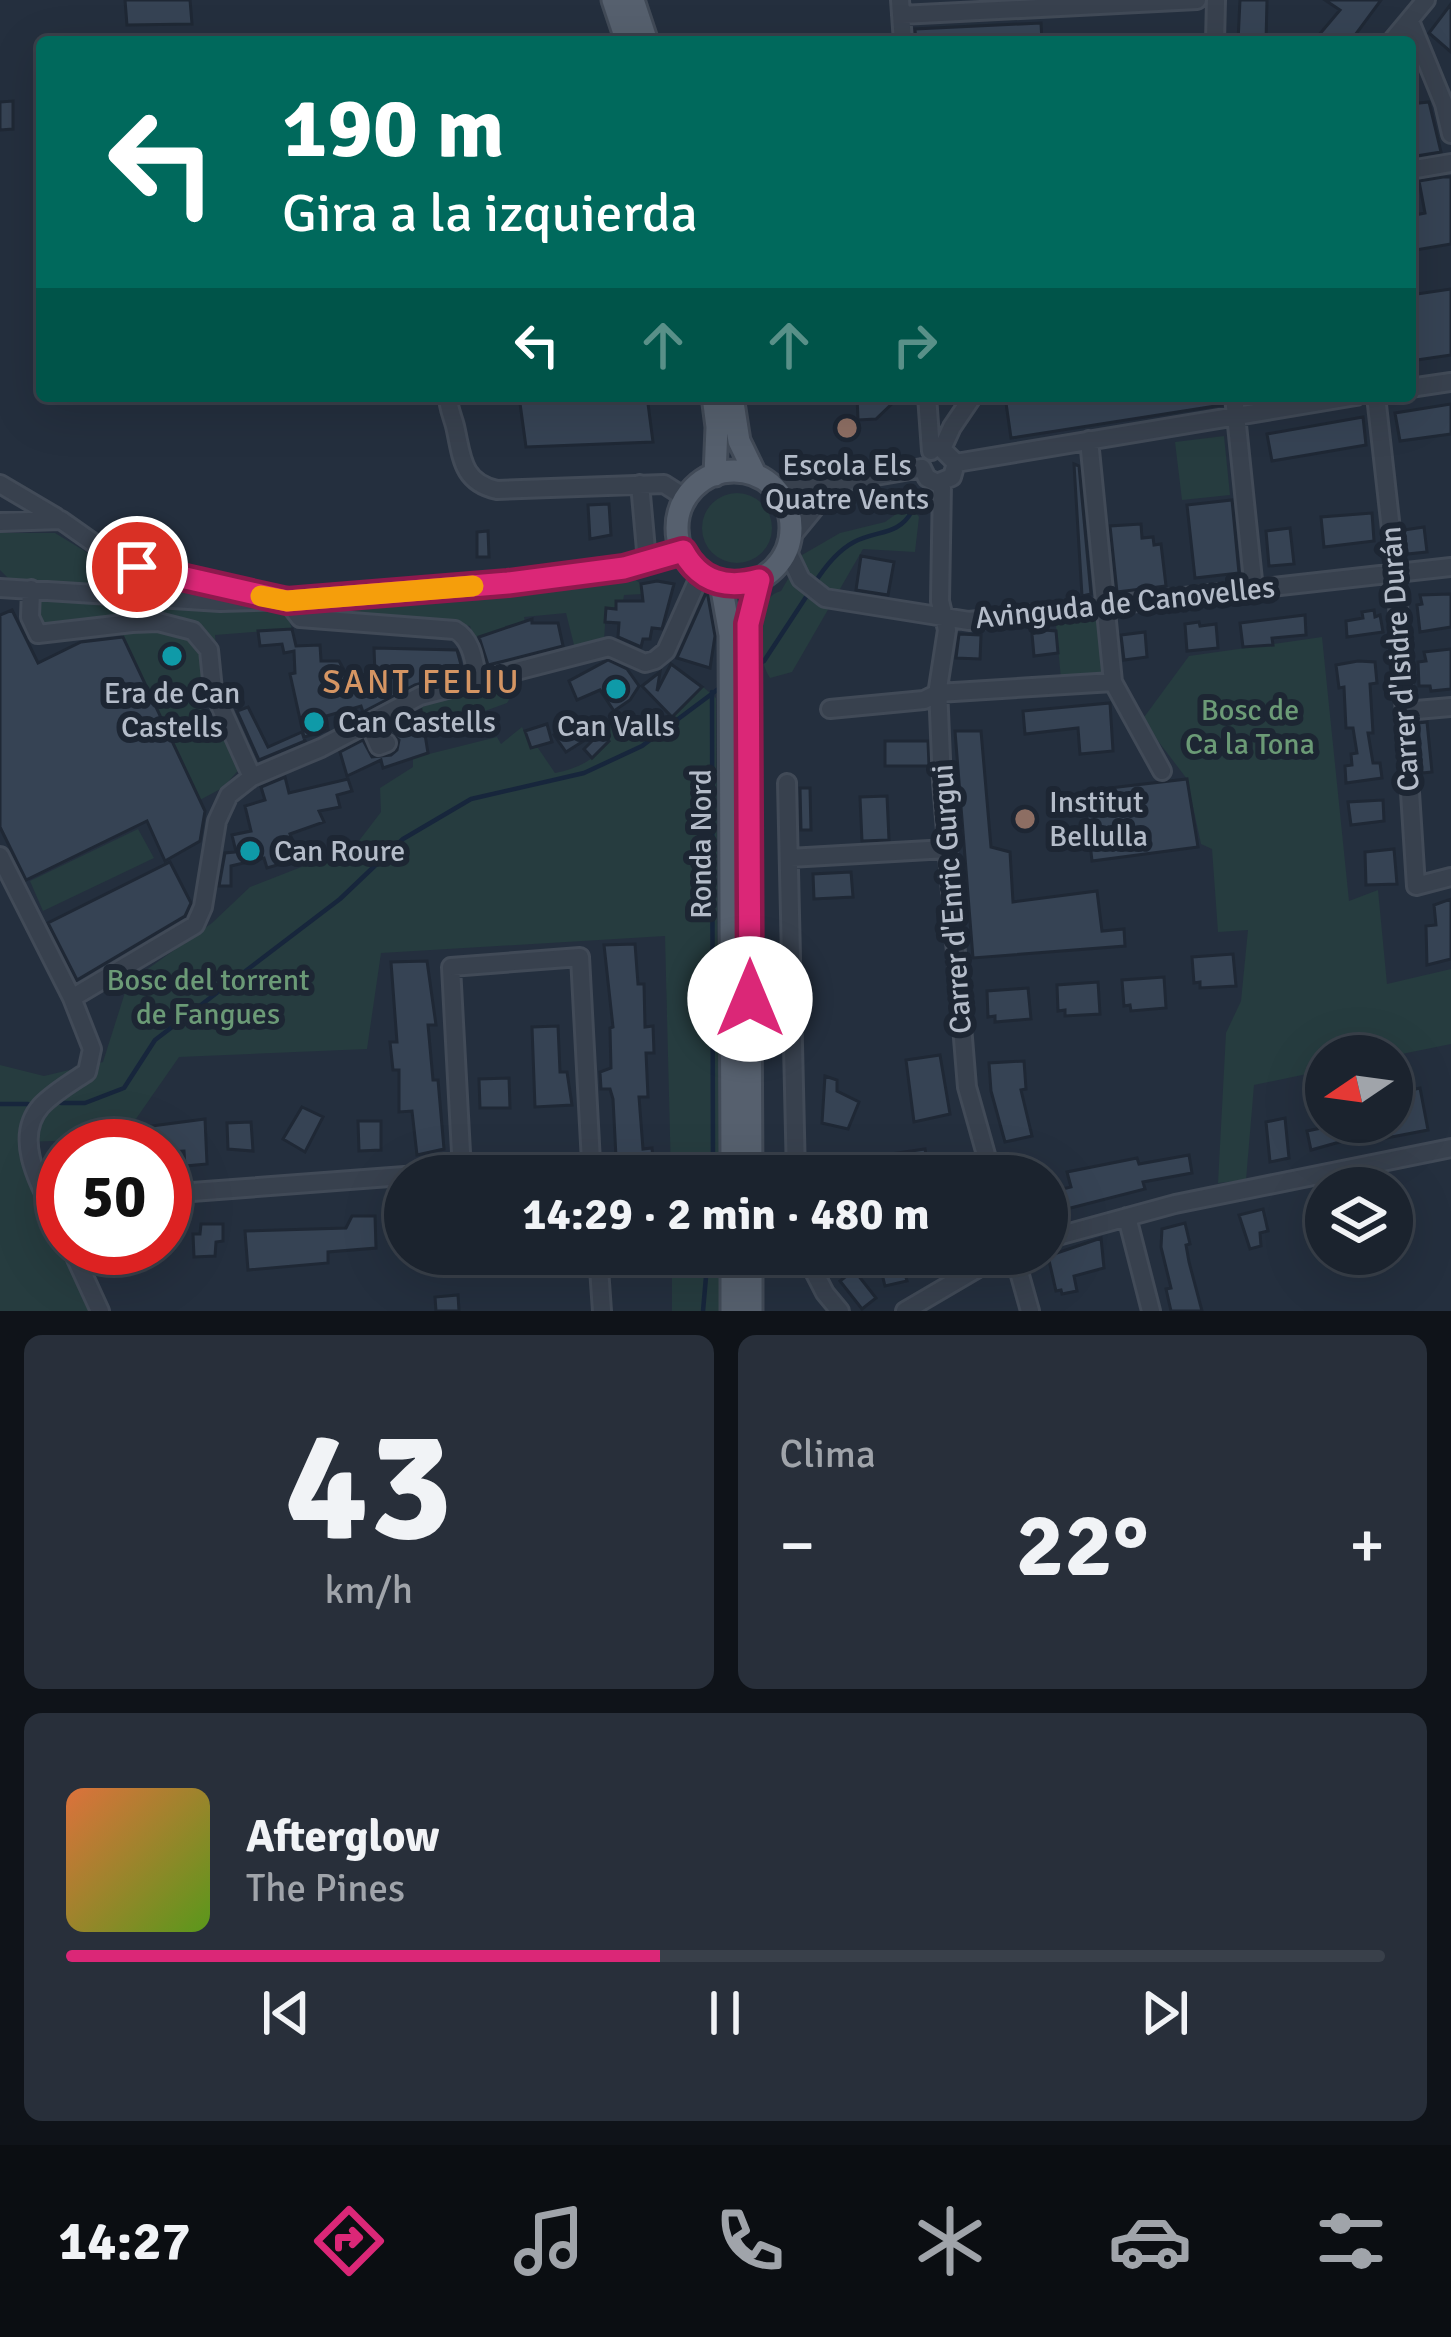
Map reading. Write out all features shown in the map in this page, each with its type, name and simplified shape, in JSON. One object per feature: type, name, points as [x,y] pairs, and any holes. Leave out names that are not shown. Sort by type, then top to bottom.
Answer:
[{"type":"main road","points":[[613,0],[625,36]]},
{"type":"main road","points":[[633,0],[645,36]]},
{"type":"main road","points":[[714,402],[715,475]]},
{"type":"main road","points":[[733,402],[739,441],[790,515],[789,544],[776,567],[759,580],[741,585],[711,579],[683,551],[677,526],[686,498],[697,484],[733,470],[763,479]]},
{"type":"main road","name":"Ronda Nord","points":[[711,579],[742,675],[730,700],[732,1155]]},
{"type":"main road","name":"Ronda Nord","points":[[751,1155],[742,675],[759,580]]},
{"type":"main road","points":[[732,1275],[733,1311]]},
{"type":"main road","points":[[751,1275],[751,1311]]},
{"type":"street","points":[[901,7],[1197,0]]},
{"type":"street","points":[[1215,36],[1216,0]]},
{"type":"street","points":[[1396,36],[1426,0]]},
{"type":"street","points":[[1410,21],[1444,104],[1451,134]]},
{"type":"street","points":[[1416,169],[1451,163]]},
{"type":"street","points":[[1416,387],[1451,382]]},
{"type":"street","points":[[449,402],[460,460],[482,486],[497,490],[664,484],[686,498]]},
{"type":"street","points":[[928,402],[932,456],[927,478],[942,483],[952,477],[956,463]]},
{"type":"street","points":[[932,456],[969,402]]},
{"type":"street","points":[[763,479],[801,489],[853,482],[932,456],[956,463],[1089,440],[1235,405],[1275,402]]},
{"type":"street","name":"Carrer d'Isidre Durán","points":[[1377,402],[1396,574],[1416,886],[1451,877]]},
{"type":"street","points":[[1235,405],[1254,590]]},
{"type":"street","points":[[1089,440],[1114,682],[1162,771]]},
{"type":"street","points":[[789,544],[824,498],[853,482]]},
{"type":"street","name":"Carrer d'Enric Gurgui","points":[[942,483],[943,619],[947,629],[938,693],[947,849],[968,1087],[986,1155]]},
{"type":"street","points":[[0,484],[137,567],[287,601],[300,618],[455,630],[469,644],[478,681]]},
{"type":"street","points":[[640,484],[647,562]]},
{"type":"street","points":[[0,521],[61,520]]},
{"type":"street","name":"Avinguda de Canovelles","points":[[789,544],[808,585],[825,598],[969,622],[1451,567]]},
{"type":"street","points":[[0,588],[172,600],[287,601],[508,583],[647,562],[683,551]]},
{"type":"street","points":[[72,998],[195,925],[203,907],[217,821],[229,795],[251,777],[420,696],[610,647],[644,663],[655,660],[666,651],[711,579]]},
{"type":"street","points":[[32,589],[30,617],[38,634],[132,622],[158,622],[193,631],[208,650],[213,690],[251,777]]},
{"type":"street","points":[[830,709],[924,700],[938,693],[1114,682]]},
{"type":"street","points":[[1405,711],[1451,707]]},
{"type":"street","points":[[370,723],[379,746],[388,743]]},
{"type":"street","points":[[787,783],[796,1155]]},
{"type":"street","points":[[789,857],[947,849]]},
{"type":"street","points":[[0,858],[72,998],[92,1049],[87,1072],[38,1109],[28,1138],[36,1172]]},
{"type":"street","points":[[461,1155],[451,967],[580,957],[591,1155]]},
{"type":"street","points":[[1068,1233],[1451,1148]]},
{"type":"street","points":[[192,1192],[384,1178]]},
{"type":"street","points":[[1127,1217],[1151,1311]]},
{"type":"street","points":[[83,1275],[100,1311]]},
{"type":"street","points":[[599,1275],[602,1311]]},
{"type":"street","points":[[816,1275],[840,1311]]},
{"type":"street","points":[[905,1311],[966,1275]]},
{"type":"street","points":[[1020,1275],[1030,1311]]},
{"type":"green space","points":[[1224,436],[1230,495],[1182,500],[1175,442]]},
{"type":"green space","points":[[737,493],[762,503],[772,528],[762,553],[737,563],[712,553],[702,528],[712,503]]},
{"type":"green space","points":[[910,504],[919,517],[915,552],[863,549],[792,672],[770,678],[760,644],[761,616],[802,555],[840,533],[885,522]]},
{"type":"green space","points":[[0,533],[55,533],[101,561],[177,590],[10,580],[0,570]]},
{"type":"green space","points":[[629,575],[641,584],[642,594],[624,595],[616,609],[606,609],[604,640],[575,649],[566,613],[524,617],[525,622],[505,626],[513,659],[494,633],[473,638],[470,626],[302,608],[448,600]]},
{"type":"green space","points":[[36,594],[97,603],[284,607],[292,629],[215,635],[216,647],[193,626],[38,629]]},
{"type":"green space","points":[[1101,616],[1109,677],[1061,679],[1056,625]]},
{"type":"green space","points":[[149,626],[185,636],[198,646],[208,681],[199,704],[220,726],[240,768],[224,787],[200,800],[119,629]]},
{"type":"green space","name":"Bosc de Ca la Tona","points":[[1322,637],[1349,901],[1378,890],[1387,984],[1451,969],[1451,1044],[1413,1052],[1413,1035],[1305,1035],[1305,1074],[1254,1085],[1246,1180],[1218,1183],[1226,1033],[1241,1001],[1248,930],[1218,932],[1212,849],[1201,844],[1187,779],[1142,720],[1189,656]]},
{"type":"green space","points":[[508,683],[512,695],[507,703],[413,737],[405,727],[424,722],[419,705]]},
{"type":"green space","name":"Bosc del torrent de Fangues","points":[[702,686],[716,698],[719,1155],[670,1155],[665,936],[381,953],[367,1049],[179,1057],[136,1119],[36,1119],[36,1142],[20,1142],[36,1195],[36,1275],[76,1275],[92,1311],[0,1311],[0,1065],[44,1076],[103,1062],[128,983],[212,923],[250,887],[355,846],[381,812],[380,788],[413,767],[413,758],[497,737],[501,744],[522,727],[531,748],[538,748],[555,773],[584,763],[599,751],[610,724],[626,715],[647,730],[677,713]]},
{"type":"green space","points":[[138,829],[154,858],[43,911],[30,881]]},
{"type":"green space","points":[[672,1275],[719,1275],[719,1311],[672,1311]]},
{"type":"building","points":[[125,0],[190,0],[192,24],[127,25]]},
{"type":"building","points":[[1240,0],[1267,0],[1266,36],[1238,36]]},
{"type":"building","points":[[1325,0],[1381,0],[1354,36],[1318,36],[1340,10]]},
{"type":"building","points":[[1451,4],[1451,52],[1429,33]]},
{"type":"building","points":[[1041,23],[1042,36],[916,36],[915,29]]},
{"type":"building","points":[[13,101],[13,129],[0,130],[0,102]]},
{"type":"building","points":[[1429,102],[1441,152],[1416,156],[1416,103]]},
{"type":"building","points":[[1451,177],[1451,244],[1416,250],[1416,215],[1425,213],[1419,181]]},
{"type":"building","points":[[1451,289],[1451,355],[1416,360],[1416,294]]},
{"type":"building","points":[[520,402],[648,402],[653,442],[526,447]]},
{"type":"building","points":[[857,402],[894,402],[876,419],[858,420]]},
{"type":"building","points":[[1006,402],[1222,402],[1222,405],[1011,438]]},
{"type":"building","points":[[1451,404],[1451,434],[1400,441],[1395,413]]},
{"type":"building","points":[[1363,417],[1366,445],[1272,461],[1267,434]]},
{"type":"building","points":[[1074,464],[1079,466],[1091,594],[1082,596]]},
{"type":"building","points":[[1232,500],[1239,573],[1195,578],[1187,505]]},
{"type":"building","points":[[609,504],[611,535],[590,539],[588,505]]},
{"type":"building","points":[[1372,513],[1374,541],[1324,547],[1321,517]]},
{"type":"building","points":[[1141,524],[1142,538],[1153,537],[1154,545],[1161,544],[1166,586],[1117,592],[1110,526]]},
{"type":"building","points":[[1424,527],[1427,552],[1407,554],[1404,530]]},
{"type":"building","points":[[1290,528],[1294,564],[1269,566],[1266,531]]},
{"type":"building","points":[[488,531],[489,557],[477,557],[477,532]]},
{"type":"building","points":[[861,556],[894,562],[888,595],[856,590]]},
{"type":"building","points":[[641,584],[674,584],[662,629],[652,628],[650,639],[643,639],[641,647],[618,637],[619,623],[605,622],[606,608],[616,609],[616,601],[643,601]]},
{"type":"building","points":[[707,591],[715,636],[710,668],[677,658]]},
{"type":"building","points":[[1451,594],[1451,627],[1420,632],[1420,595]]},
{"type":"building","points":[[12,610],[38,663],[81,642],[123,637],[205,811],[200,841],[165,861],[147,821],[26,880],[0,827],[0,615]]},
{"type":"building","points":[[1374,610],[1375,617],[1380,615],[1383,632],[1347,637],[1346,621]]},
{"type":"building","points":[[1305,615],[1306,635],[1272,638],[1273,645],[1243,647],[1240,623]]},
{"type":"building","points":[[532,619],[532,623],[558,623],[563,646],[488,665],[479,637]]},
{"type":"building","points":[[1199,622],[1200,626],[1216,624],[1218,648],[1187,651],[1185,624]]},
{"type":"building","points":[[292,629],[296,646],[320,645],[321,661],[339,661],[348,677],[375,673],[374,648],[457,650],[463,672],[415,685],[363,712],[361,706],[326,716],[328,730],[304,737],[290,674],[295,673],[294,651],[284,653],[282,644],[260,646],[258,631]]},
{"type":"building","points":[[1056,631],[1058,653],[1034,656],[1032,634]]},
{"type":"building","points":[[1145,632],[1147,657],[1124,660],[1121,635]]},
{"type":"building","points":[[959,634],[981,635],[980,659],[956,658]]},
{"type":"building","points":[[1451,649],[1451,689],[1431,691],[1430,686],[1419,686],[1418,662],[1426,661],[1424,652]]},
{"type":"building","points":[[608,660],[627,669],[639,686],[614,711],[600,690],[577,700],[569,681]]},
{"type":"building","points":[[1375,662],[1377,683],[1370,684],[1373,733],[1368,733],[1373,763],[1380,763],[1382,778],[1346,783],[1345,766],[1352,765],[1351,754],[1357,753],[1353,728],[1346,728],[1344,687],[1339,688],[1336,665]]},
{"type":"building","points":[[671,664],[702,687],[672,717],[642,686],[660,672],[657,691]]},
{"type":"building","points":[[1110,703],[1113,751],[1080,754],[1078,728],[1025,734],[1023,711]]},
{"type":"building","points":[[248,707],[268,747],[302,732],[305,741],[259,760],[237,711]]},
{"type":"building","points":[[421,710],[428,753],[383,768],[381,760],[347,776],[340,752],[363,740],[372,757],[391,755],[399,740],[385,729]]},
{"type":"building","points":[[573,722],[585,740],[566,752],[554,735]]},
{"type":"building","points":[[1427,722],[1432,772],[1422,773],[1418,723]]},
{"type":"building","points":[[547,724],[552,742],[531,748],[525,731]]},
{"type":"building","points":[[602,731],[609,741],[592,758],[584,749]]},
{"type":"building","points":[[955,731],[981,731],[991,847],[1010,852],[1013,902],[1097,891],[1102,931],[1124,929],[1125,946],[973,958]]},
{"type":"building","points":[[885,741],[928,741],[929,766],[885,766]]},
{"type":"building","points":[[285,777],[289,793],[348,779],[352,791],[337,795],[340,807],[319,811],[324,822],[290,834],[295,847],[286,849],[291,861],[267,868],[264,858],[231,866],[231,886],[219,886],[225,853],[236,852],[232,835],[251,831],[245,806],[265,800],[261,787]]},
{"type":"building","points":[[1187,779],[1198,847],[1092,861],[1084,791]]},
{"type":"building","points":[[800,788],[810,788],[811,830],[801,830]]},
{"type":"building","points":[[887,796],[889,840],[862,841],[860,797]]},
{"type":"building","points":[[1383,800],[1384,821],[1351,825],[1348,802]]},
{"type":"building","points":[[1394,849],[1397,884],[1366,885],[1365,852]]},
{"type":"building","points":[[170,862],[191,903],[185,916],[77,980],[48,923]]},
{"type":"building","points":[[851,872],[853,897],[814,899],[813,874]]},
{"type":"building","points":[[1451,899],[1451,959],[1427,965],[1426,926],[1436,925],[1434,905]]},
{"type":"building","points":[[635,944],[638,984],[644,984],[645,1027],[653,1026],[654,1053],[646,1053],[648,1097],[639,1097],[643,1149],[652,1148],[653,1155],[616,1155],[613,1099],[610,1089],[601,1089],[600,1072],[611,1068],[613,1027],[604,945]]},
{"type":"building","points":[[1233,954],[1236,986],[1200,988],[1200,982],[1194,983],[1192,957]]},
{"type":"building","points":[[427,961],[436,1025],[428,1025],[444,1149],[417,1155],[412,1111],[399,1112],[399,1070],[393,1070],[390,1042],[397,1042],[391,962]]},
{"type":"building","points":[[1164,977],[1166,1008],[1131,1011],[1130,1005],[1124,1006],[1122,980]]},
{"type":"building","points":[[1098,982],[1100,1014],[1065,1016],[1065,1010],[1058,1011],[1057,985]]},
{"type":"building","points":[[1028,988],[1031,1019],[995,1022],[995,1016],[988,1017],[987,991]]},
{"type":"building","points":[[558,1026],[560,1072],[567,1072],[572,1105],[535,1107],[532,1027]]},
{"type":"building","points":[[940,1055],[950,1114],[914,1122],[906,1060]]},
{"type":"building","points":[[1024,1061],[1026,1089],[1021,1090],[1032,1136],[1005,1142],[989,1063]]},
{"type":"building","points":[[825,1076],[837,1080],[837,1091],[859,1102],[848,1129],[822,1123]]},
{"type":"building","points":[[509,1078],[510,1108],[480,1108],[479,1079]]},
{"type":"building","points":[[1420,1088],[1428,1130],[1413,1133],[1413,1090]]},
{"type":"building","points":[[302,1107],[323,1117],[305,1152],[283,1139]]},
{"type":"building","points":[[1285,1118],[1289,1158],[1270,1162],[1266,1122]]},
{"type":"building","points":[[205,1119],[207,1164],[192,1165],[192,1121]]},
{"type":"building","points":[[358,1121],[381,1121],[381,1150],[359,1151]]},
{"type":"building","points":[[251,1122],[253,1151],[228,1149],[227,1123]]},
{"type":"building","points":[[1310,1143],[1336,1143],[1311,1150]]},
{"type":"building","points":[[925,1149],[926,1155],[891,1155]]},
{"type":"building","points":[[1189,1155],[1192,1173],[1143,1182],[1145,1189],[1068,1209],[1068,1172],[1137,1158],[1139,1164]]},
{"type":"building","points":[[1263,1209],[1268,1231],[1260,1233],[1261,1246],[1250,1249],[1239,1215]]},
{"type":"building","points":[[352,1216],[375,1216],[376,1248],[328,1252],[328,1263],[248,1270],[245,1231],[346,1228]]},
{"type":"building","points":[[1185,1223],[1202,1311],[1171,1311],[1166,1289],[1171,1288],[1161,1247],[1162,1229]]},
{"type":"building","points":[[201,1224],[223,1224],[223,1241],[216,1242],[215,1256],[194,1257],[193,1234],[200,1234]]},
{"type":"building","points":[[1101,1238],[1104,1268],[1074,1276],[1077,1291],[1062,1294],[1056,1291],[1052,1275],[1068,1275],[1068,1249]]},
{"type":"building","points":[[858,1275],[876,1298],[862,1309],[840,1281]]},
{"type":"building","points":[[882,1275],[905,1275],[907,1281],[885,1286]]},
{"type":"building","points":[[458,1295],[459,1311],[436,1311],[435,1297]]},
{"type":"waterway","points":[[814,584],[848,546],[894,529],[912,511]]},
{"type":"waterway","points":[[755,666],[764,661],[808,594]]},
{"type":"waterway","points":[[61,1103],[85,1103],[124,1088],[155,1040],[340,899],[403,839],[471,799],[584,773],[642,746],[725,684]]},
{"type":"waterway","points":[[712,692],[713,1155]]},
{"type":"waterway","points":[[0,1104],[28,1104]]},
{"type":"waterway","points":[[703,1311],[706,1275]]},
{"type":"slow traffic","points":[[261,596],[287,601],[473,586]]},
{"type":"place","name":"Escola Els Quatre Vents","points":[[847,428]]},
{"type":"place","name":"Era de Can Castells","points":[[172,656]]},
{"type":"place","name":"Can Valls","points":[[616,689]]},
{"type":"place","name":"Can Castells","points":[[314,722]]},
{"type":"place","name":"Institut Bellulla","points":[[1025,819]]},
{"type":"place","name":"Can Roure","points":[[250,851]]},
{"type":"district","name":"SANT FELIU","points":[[422,682]]},
{"type":"route","points":[[137,567],[287,601],[508,583],[624,568],[683,551],[700,575],[721,584],[759,580],[748,624],[750,999]]}]
